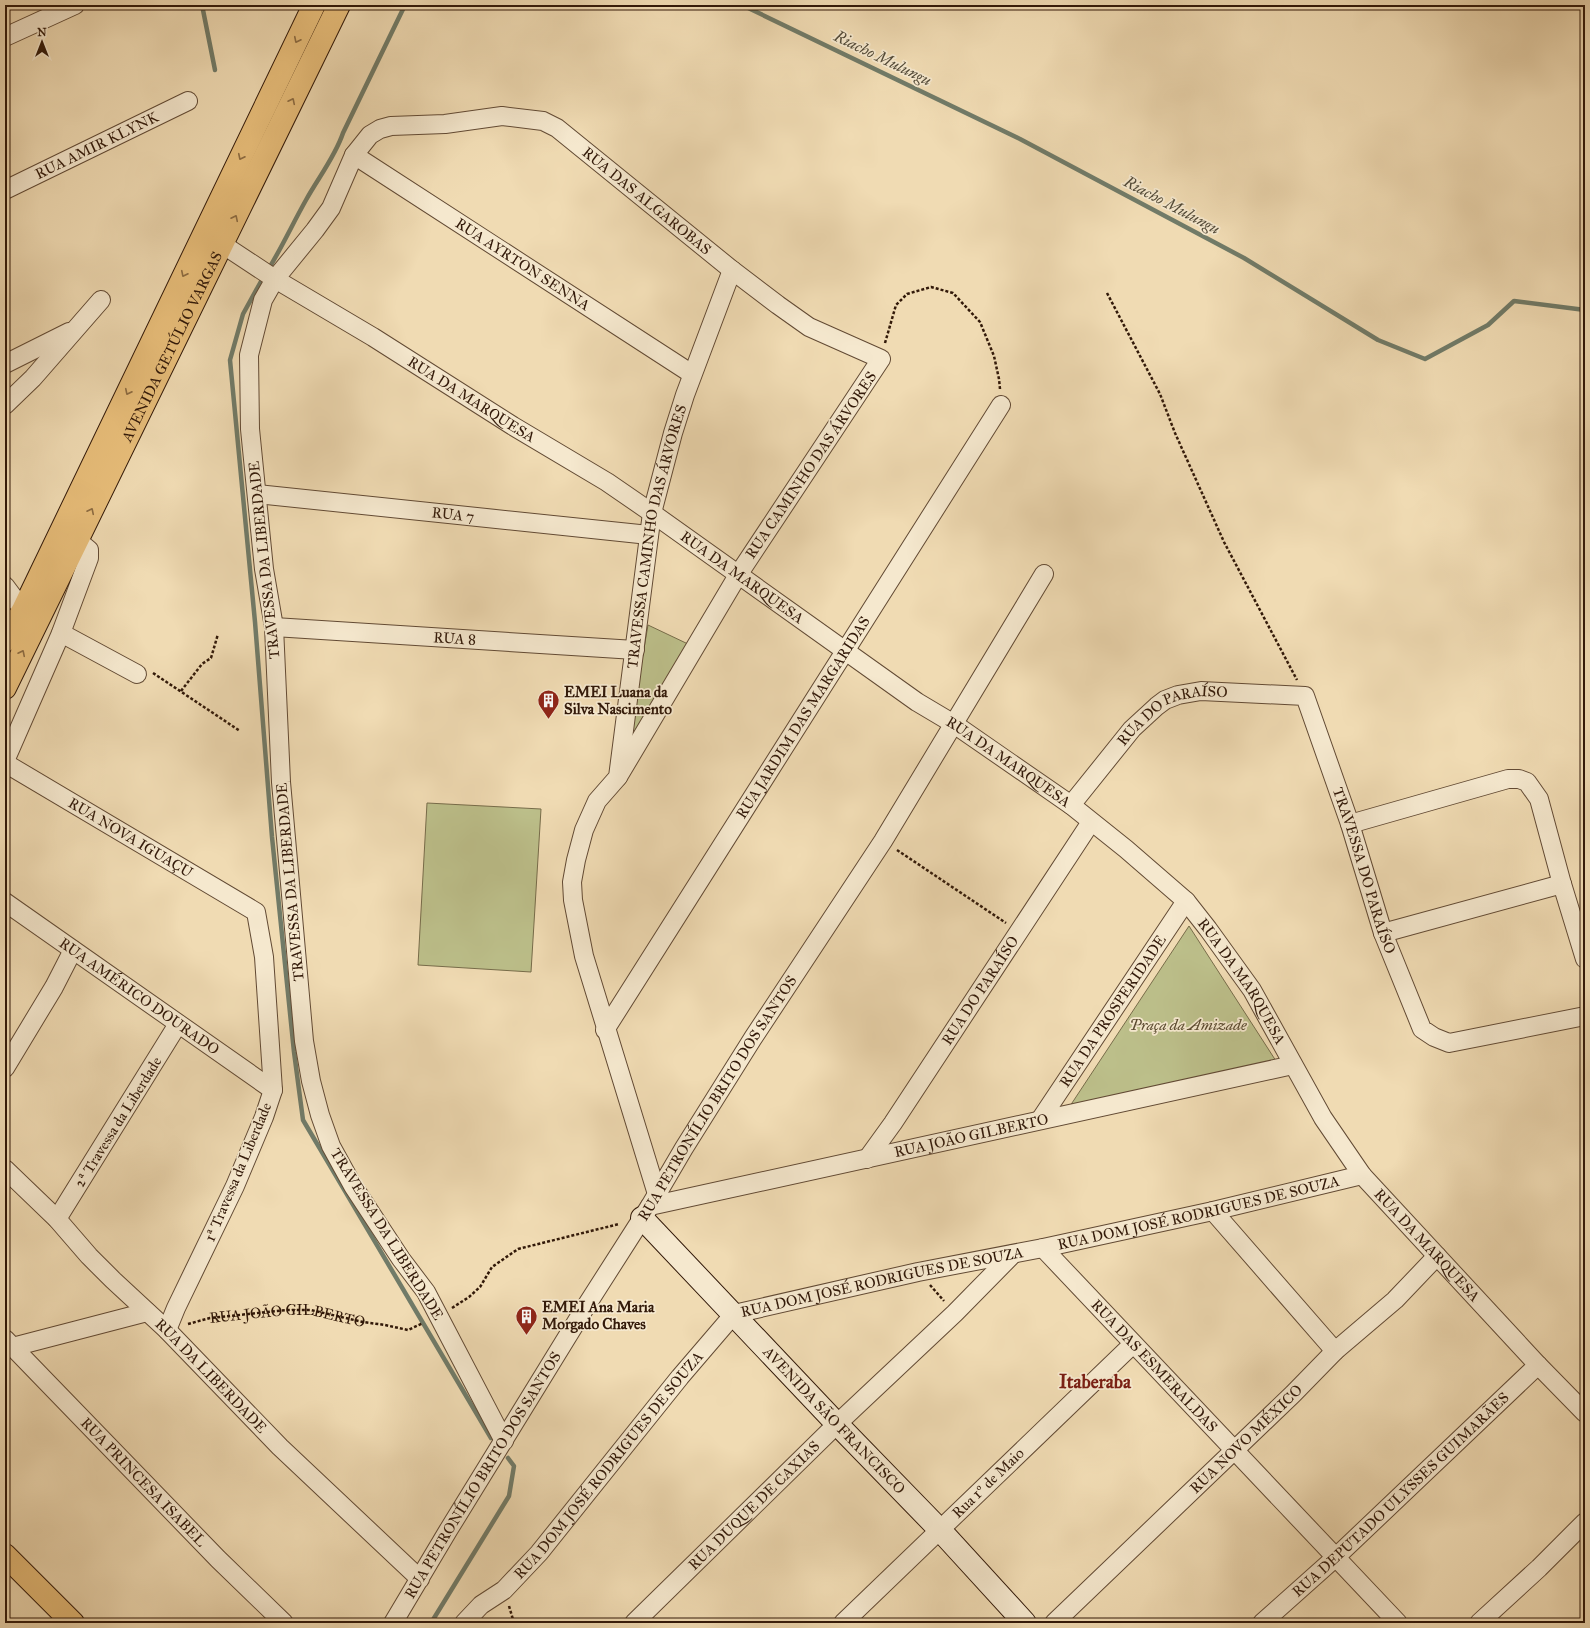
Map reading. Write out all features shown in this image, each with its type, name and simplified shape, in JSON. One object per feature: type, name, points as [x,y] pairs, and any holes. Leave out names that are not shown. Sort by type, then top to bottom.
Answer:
[{"type":"main road","name":"AVENIDA GETÚLIO VARGAS","points":[[5,641],[23,610],[314,5]]},
{"type":"main road","name":"AVENIDA GETÚLIO VARGAS","points":[[5,688],[339,5]]},
{"type":"main road","points":[[5,1555],[73,1623]]},
{"type":"street","points":[[5,37],[74,5]]},
{"type":"street","name":"RUA AMIR KLYNK","points":[[5,190],[188,101]]},
{"type":"street","name":"RUA DAS ALGAROBAS","points":[[354,155],[370,135],[380,128],[391,126],[445,124],[502,116],[543,121],[557,128],[732,270],[809,327],[881,359]]},
{"type":"street","name":"TRAVESSA DA LIBERDADE","points":[[354,155],[331,208],[275,279],[263,300],[249,356],[250,429],[264,569],[274,627],[281,782],[304,1041],[311,1081],[320,1115],[331,1146],[349,1179],[400,1259],[426,1292],[504,1441]]},
{"type":"street","name":"RUA AYRTON SENNA","points":[[354,155],[692,374]]},
{"type":"street","name":"RUA DA MARQUESA","points":[[222,244],[275,279],[373,337],[513,426],[606,482],[652,513],[845,652],[917,702],[954,724],[1071,805],[1126,849],[1186,901],[1212,935],[1248,985],[1323,1118],[1362,1175],[1538,1365],[1585,1413]]},
{"type":"street","name":"TRAVESSA CAMINHO DAS ÁRVORES","points":[[618,777],[652,513],[673,433],[692,374],[732,270]]},
{"type":"street","points":[[5,405],[33,378],[101,300]]},
{"type":"street","points":[[5,364],[77,328]]},
{"type":"street","name":"RUA CAMINHO DAS ÁRVORES","points":[[618,777],[738,575],[881,359]]},
{"type":"street","name":"RUA JARDIM DAS MARGARIDAS","points":[[606,1030],[1001,405]]},
{"type":"street","name":"RUA 7","points":[[257,494],[649,535]]},
{"type":"street","points":[[5,762],[61,633],[90,554],[86,547],[77,540]]},
{"type":"street","name":"RUA PETRONÍLIO BRITO DOS SANTOS","points":[[393,1623],[408,1595],[420,1579],[449,1529],[588,1303],[650,1206],[684,1148],[753,1038],[883,841],[1044,574]]},
{"type":"street","points":[[5,586],[23,610]]},
{"type":"street","name":"RUA 8","points":[[274,627],[635,650]]},
{"type":"street","points":[[61,633],[137,674]]},
{"type":"street","name":"RUA DO PARAÍSO","points":[[1071,805],[1132,729],[1165,700],[1189,692],[1201,691],[1305,696]]},
{"type":"street","name":"TRAVESSA DO PARAÍSO","points":[[1305,696],[1350,824],[1384,933],[1422,1029],[1434,1037],[1448,1043],[1585,1016]]},
{"type":"street","name":"RUA NOVA IGUAÇU","points":[[5,762],[256,912]]},
{"type":"street","points":[[618,777],[597,801],[584,830],[572,882],[584,956],[630,1106],[650,1206]]},
{"type":"street","points":[[1350,824],[1508,779],[1519,779],[1527,782],[1539,799],[1562,884],[1585,960]]},
{"type":"street","name":"RUA DO PARAÍSO","points":[[867,1158],[893,1123],[1091,822]]},
{"type":"street","points":[[1384,933],[1562,884]]},
{"type":"street","name":"RUA DA PROSPERIDADE","points":[[1040,1120],[1186,901]]},
{"type":"street","name":"RUA AMÉRICO DOURADO","points":[[5,902],[272,1090]]},
{"type":"street","name":"1ª Travessa da Liberdade","points":[[167,1330],[176,1308],[235,1186],[264,1117],[272,1090],[264,957],[256,912]]},
{"type":"street","points":[[5,1068],[54,987],[74,950]]},
{"type":"street","name":"2ª Travessa da Liberdade","points":[[57,1219],[178,1024]]},
{"type":"street","name":"RUA JOÃO GILBERTO","points":[[650,1206],[1293,1065]]},
{"type":"street","name":"RUA DA LIBERDADE","points":[[5,1169],[57,1219],[113,1280],[167,1330],[280,1447],[420,1579]]},
{"type":"street","name":"RUA DOM JOSÉ RODRIGUES DE SOUZA","points":[[464,1623],[481,1605],[504,1590],[539,1553],[680,1377],[734,1314],[918,1272],[1043,1248],[1213,1211],[1362,1175]]},
{"type":"street","name":"AVENIDA SÃO FRANCISCO","points":[[650,1206],[734,1314],[837,1424],[940,1530],[1025,1623]]},
{"type":"street","points":[[1213,1211],[1335,1351]]},
{"type":"street","name":"RUA DAS ESMERALDAS","points":[[1043,1248],[1398,1623]]},
{"type":"street","name":"RUA DUQUE DE CAXIAS","points":[[634,1623],[837,1424],[955,1314],[1013,1254]]},
{"type":"street","name":"RUA NOVO MÉXICO","points":[[1054,1623],[1293,1394],[1335,1351],[1395,1300],[1437,1256]]},
{"type":"street","points":[[7,1345],[146,1312]]},
{"type":"street","name":"Rua 1º de Maio","points":[[842,1623],[1133,1344]]},
{"type":"street","name":"RUA PRINCESA ISABEL","points":[[7,1345],[154,1492],[218,1559],[284,1623]]},
{"type":"street","name":"RUA DEPUTADO ULYSSES GUIMARÃES","points":[[1262,1623],[1336,1557],[1538,1365]]},
{"type":"street","points":[[1479,1623],[1539,1568],[1585,1522]]},
{"type":"path","points":[[881,359],[896,304],[908,294],[931,287],[953,293],[980,322],[994,356],[999,379],[1001,405]]},
{"type":"path","points":[[1107,293],[1160,394],[1178,440],[1224,542],[1305,696]]},
{"type":"path","points":[[181,691],[202,664],[211,658],[218,634]]},
{"type":"path","points":[[137,674],[154,673],[240,731]]},
{"type":"path","points":[[883,841],[1019,931]]},
{"type":"path","points":[[439,1316],[469,1297],[480,1287],[492,1267],[518,1249],[650,1206]]},
{"type":"path","points":[[918,1272],[955,1314]]},
{"type":"path","name":"RUA JOÃO GILBERTO","points":[[167,1330],[210,1318],[288,1310],[311,1310],[363,1322],[408,1330]]},
{"type":"green space","points":[[648,625],[688,644],[627,749]]},
{"type":"green space","points":[[427,803],[541,809],[531,972],[418,965]]},
{"type":"green space","name":"Praça da Amizade","points":[[1189,926],[1276,1061],[1070,1106]]},
{"type":"waterway","name":"Riacho Mulungu","points":[[202,5],[215,70]]},
{"type":"waterway","points":[[268,270],[306,200],[336,150],[405,5]]},
{"type":"waterway","name":"Riacho Mulungu","points":[[742,5],[1020,139],[1244,258],[1378,340],[1425,359],[1488,325],[1514,301],[1585,310]]},
{"type":"waterway","points":[[264,276],[243,314],[230,360],[255,622],[272,837],[294,1052],[303,1120],[491,1438]]},
{"type":"waterway","points":[[431,1623],[509,1496],[514,1466],[508,1458]]},
{"type":"place","name":"EMEI Luana da Silva Nascimento","points":[[549,720]]},
{"type":"place","name":"EMEI Ana Maria Morgado Chaves","points":[[527,1336]]},
{"type":"district","name":"Itaberaba","points":[[1095,1381]]}]
